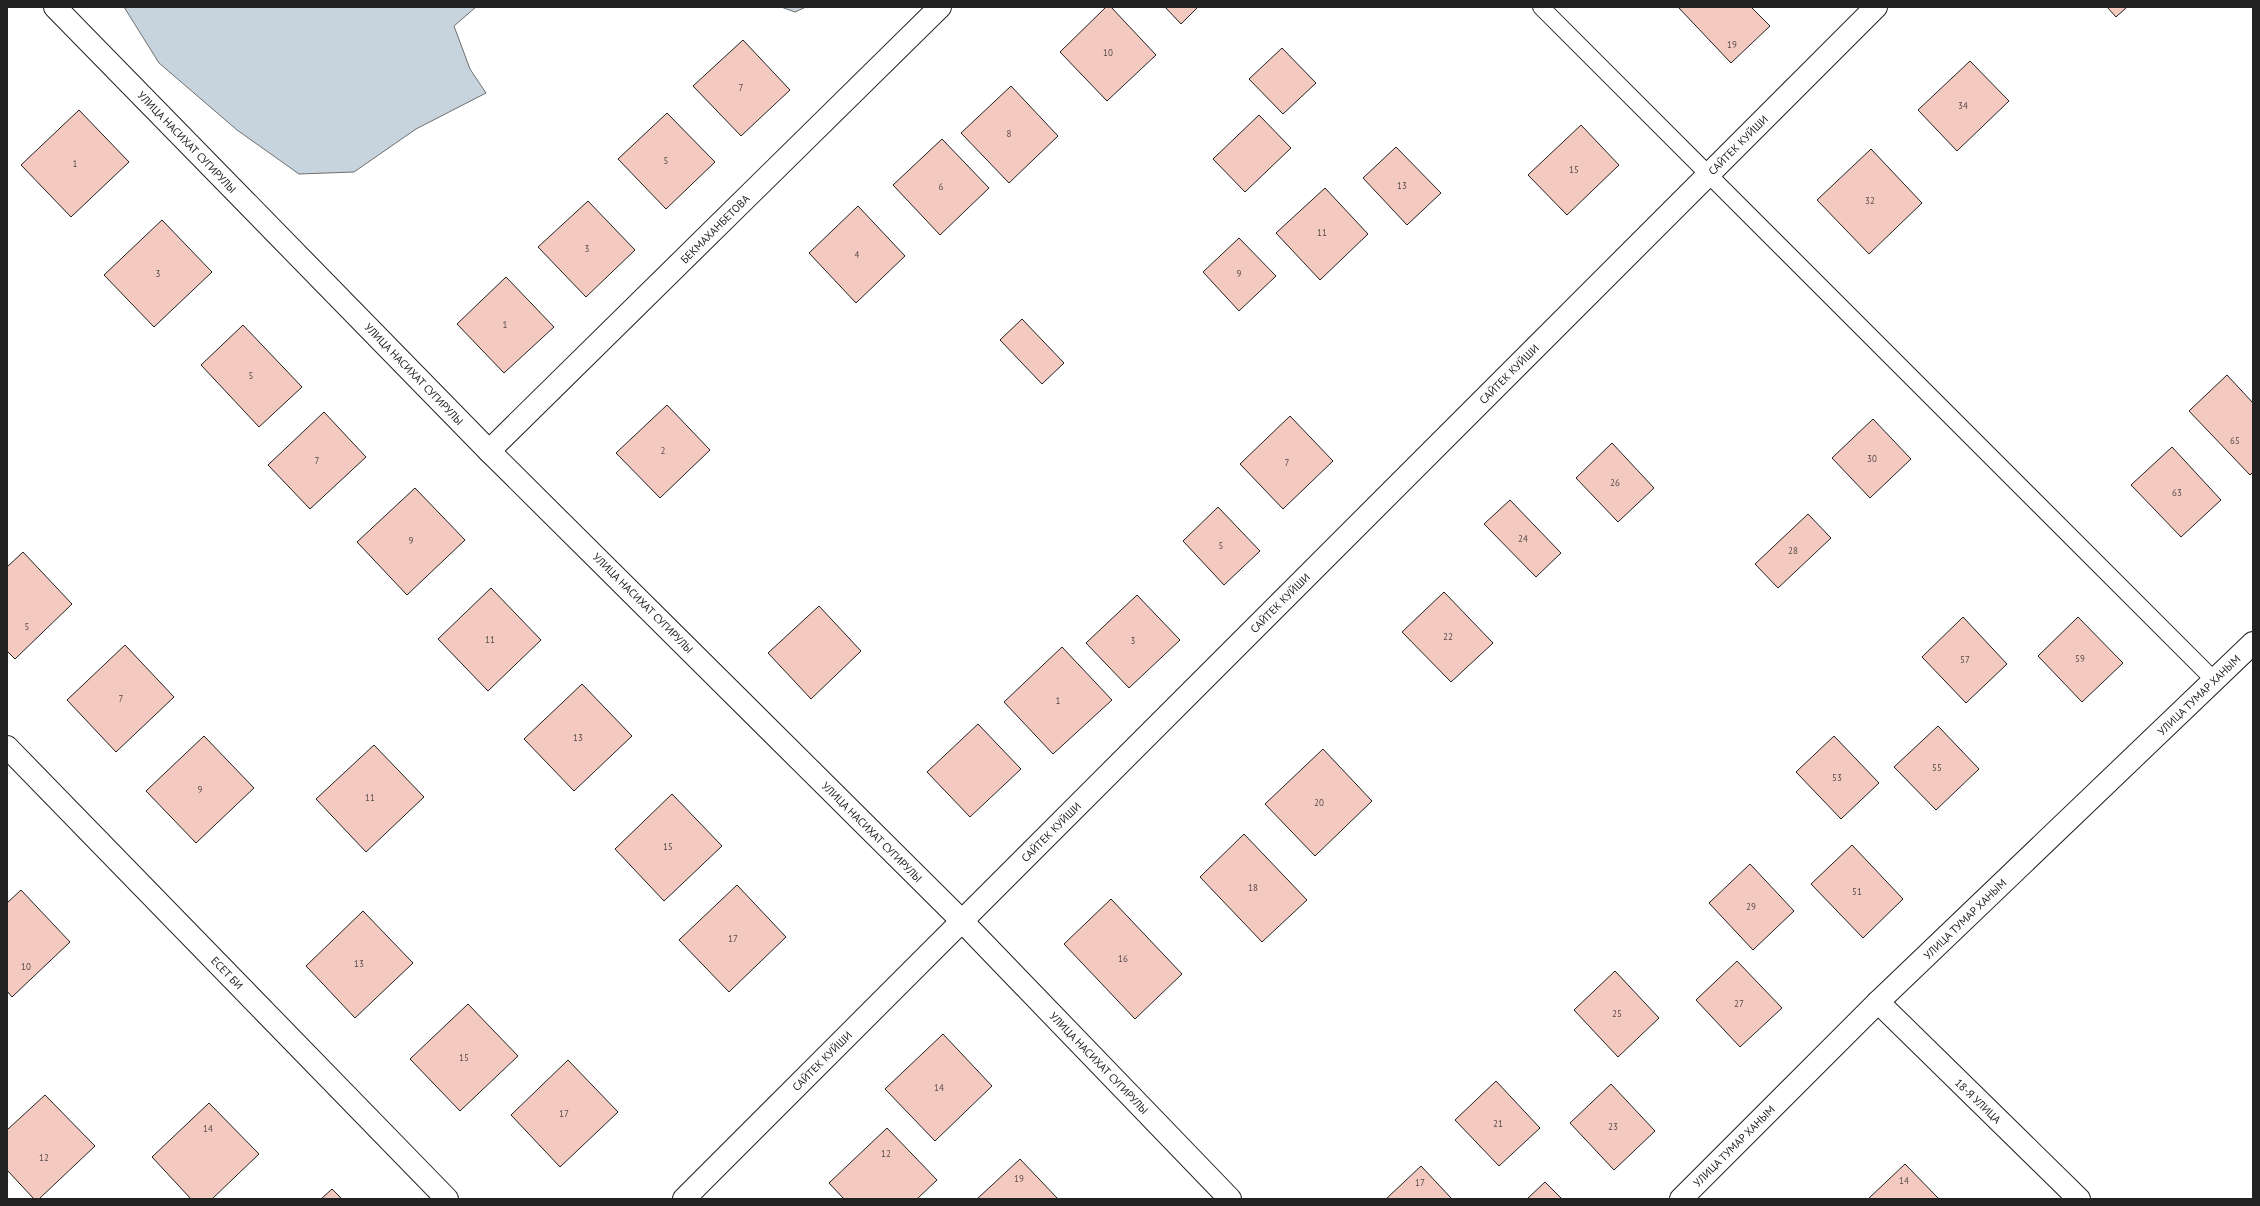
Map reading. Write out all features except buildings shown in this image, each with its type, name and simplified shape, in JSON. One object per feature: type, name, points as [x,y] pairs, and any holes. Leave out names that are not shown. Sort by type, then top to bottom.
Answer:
[{"type":"street","name":"УЛИЦА НАСИХАТ СУГИРУЛЫ","points":[[55,7],[489,451],[962,921],[1230,1199]]},
{"type":"street","name":"БЕКМАХАНБЕТОВА","points":[[489,451],[940,7]]},
{"type":"street","name":"САЙТЕК КУЙШИ","points":[[684,1199],[1876,7]]},
{"type":"street","name":"УЛИЦА ТУМАР ХАНЫМ","points":[[1680,1199],[1878,1002],[2253,643]]},
{"type":"street","name":"ЕСЕТ БИ","points":[[7,747],[447,1199]]},
{"type":"street","name":"18-Я УЛИЦА","points":[[1878,1002],[2079,1199]]},
{"type":"lane","points":[[1541,7],[2215,681]]},
{"type":"shaded area","points":[[124,7],[476,7],[454,26],[470,69],[486,93],[416,129],[354,172],[299,174],[237,130],[159,63]]},
{"type":"shaded area","points":[[781,7],[806,7],[795,12]]}]
